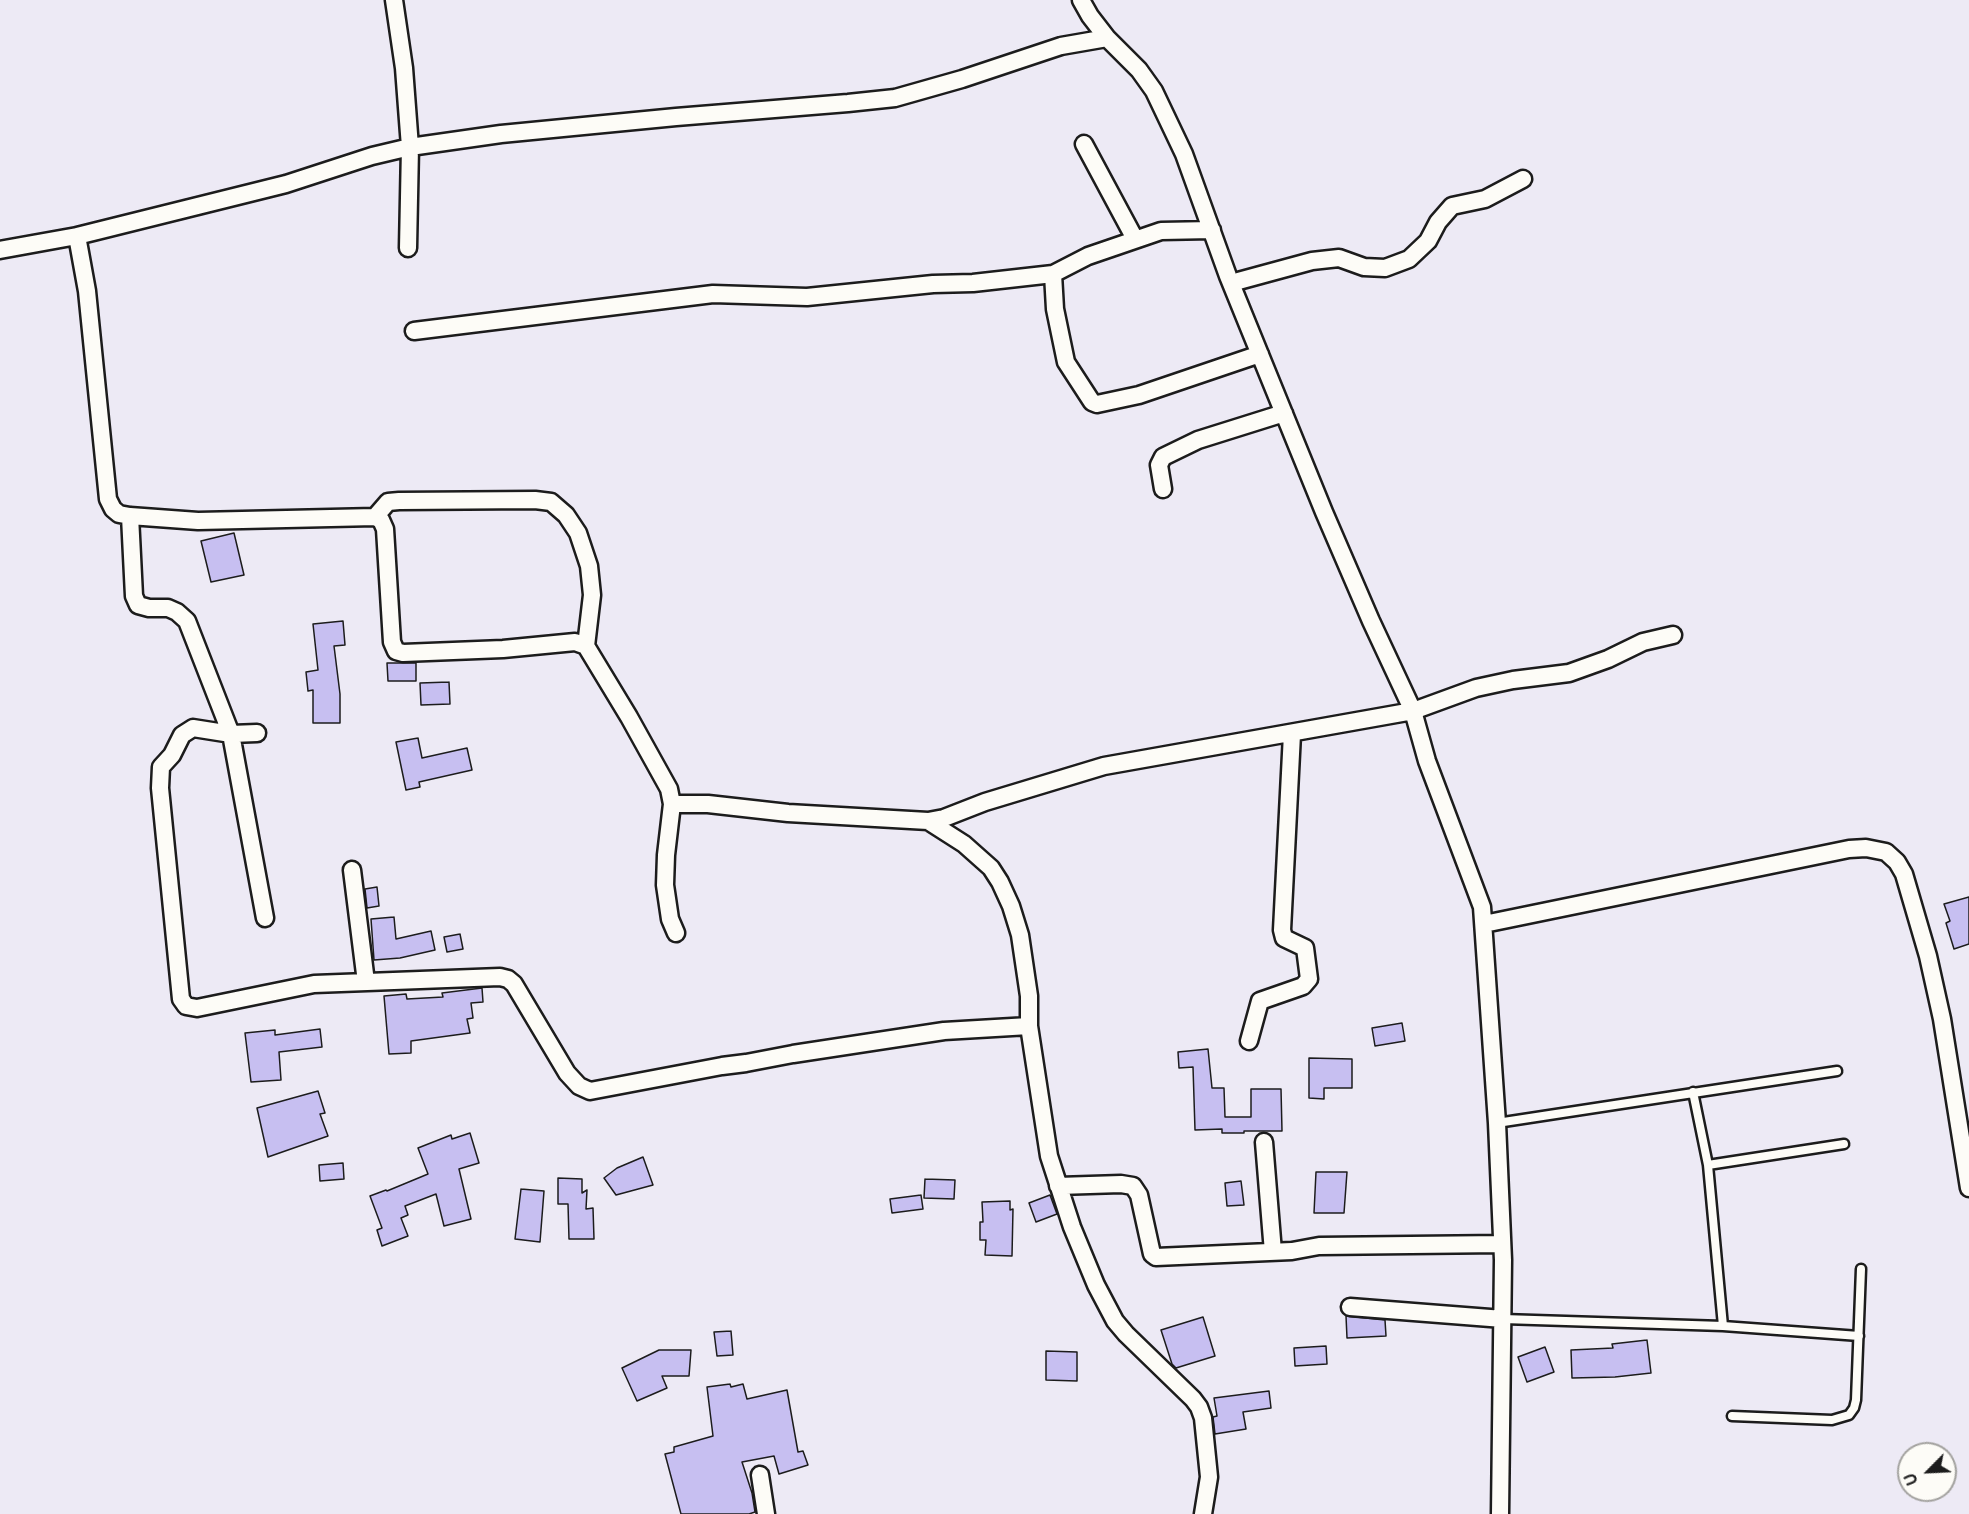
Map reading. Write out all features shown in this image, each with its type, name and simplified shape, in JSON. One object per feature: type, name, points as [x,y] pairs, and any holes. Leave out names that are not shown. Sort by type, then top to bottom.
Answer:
[{"type":"street","points":[[394,0],[404,68],[410,147],[408,248]]},
{"type":"street","points":[[1081,0],[1107,39],[1139,70],[1154,92],[1184,154],[1231,283],[1284,413],[1371,621],[1413,711],[1427,761],[1482,907],[1497,1123],[1502,1244],[1500,1514]]},
{"type":"street","points":[[0,250],[77,236],[286,184],[372,156],[410,147],[525,132],[895,98],[962,79],[1061,46],[1107,39]]},
{"type":"street","points":[[1084,144],[1135,239]]},
{"type":"street","points":[[1231,283],[1312,261],[1339,258],[1364,267],[1385,268],[1409,259],[1428,241],[1438,222],[1452,206],[1485,199],[1523,179]]},
{"type":"street","points":[[414,331],[713,294],[807,297],[933,284],[973,283],[1053,273],[1088,256],[1161,231],[1212,230]]},
{"type":"street","points":[[77,236],[87,291],[108,499],[113,509],[119,514],[198,521],[375,517],[381,520],[385,530],[392,642],[396,651],[403,653],[503,649],[575,642],[586,646]]},
{"type":"street","points":[[1053,273],[1056,309],[1066,362],[1092,402],[1097,404],[1139,395],[1260,354]]},
{"type":"street","points":[[1163,489],[1159,465],[1163,457],[1198,440],[1284,413]]},
{"type":"street","points":[[375,517],[388,502],[399,501],[535,500],[551,502],[566,515],[578,533],[589,566],[592,595],[586,646],[669,789],[672,804],[665,885],[670,919],[676,933]]},
{"type":"street","points":[[130,516],[134,597],[138,605],[149,608],[168,608],[187,621],[231,734],[265,918]]},
{"type":"street","points":[[672,804],[708,804],[788,813],[927,821],[944,818],[985,802],[1104,766],[1413,711],[1476,688],[1513,680],[1569,674],[1643,642],[1673,635]]},
{"type":"street","points":[[257,733],[231,734],[193,728],[183,735],[172,755],[161,767],[160,788],[181,999],[186,1006],[197,1008],[314,984],[500,977],[514,984],[567,1073],[579,1086],[590,1091],[722,1066],[933,1033],[1029,1026]]},
{"type":"street","points":[[1249,1041],[1260,1001],[1303,986],[1309,979],[1305,948],[1284,938],[1282,930],[1292,734]]},
{"type":"street","points":[[927,821],[963,844],[991,867],[1011,906],[1020,935],[1029,996],[1029,1026],[1046,1138],[1058,1186],[1082,1252],[1115,1321],[1134,1344],[1199,1407],[1203,1418],[1209,1477],[1203,1514]]},
{"type":"street","points":[[1484,924],[1849,849],[1866,848],[1886,852],[1897,862],[1904,874],[1928,956],[1942,1019],[1969,1188]]},
{"type":"street","points":[[352,870],[366,982]]},
{"type":"street","points":[[1264,1142],[1273,1252]]},
{"type":"street","points":[[1058,1186],[1121,1184],[1133,1186],[1139,1195],[1152,1254],[1156,1257],[1292,1251],[1319,1246],[1502,1244]]},
{"type":"street","points":[[1350,1307],[1503,1319]]},
{"type":"street","points":[[760,1475],[766,1514]]},
{"type":"lane","points":[[1497,1123],[1837,1071]]},
{"type":"lane","points":[[1693,1092],[1708,1165],[1723,1326]]},
{"type":"lane","points":[[1708,1165],[1844,1144]]},
{"type":"lane","points":[[1732,1416],[1832,1420],[1849,1415],[1856,1400],[1861,1269]]},
{"type":"lane","points":[[1503,1319],[1723,1326],[1859,1336]]},
{"type":"building","points":[[234,533],[244,575],[211,582],[201,541]]},
{"type":"building","points":[[343,621],[345,645],[334,646],[340,694],[340,723],[313,723],[313,690],[308,691],[306,672],[318,670],[313,624]]},
{"type":"building","points":[[387,663],[416,663],[416,681],[388,681]]},
{"type":"building","points":[[449,682],[450,704],[421,705],[420,683]]},
{"type":"building","points":[[418,738],[422,758],[467,748],[472,770],[419,782],[420,787],[406,790],[396,742]]},
{"type":"building","points":[[377,887],[379,906],[367,908],[365,889]]},
{"type":"building","points":[[1969,897],[1969,944],[1954,949],[1946,923],[1950,921],[1944,904]]},
{"type":"building","points":[[394,917],[396,939],[431,931],[435,950],[400,958],[374,960],[371,919]]},
{"type":"building","points":[[460,934],[463,949],[447,952],[444,937]]},
{"type":"building","points":[[482,988],[483,1002],[471,1003],[473,1018],[467,1019],[470,1033],[411,1041],[411,1053],[389,1054],[384,996],[406,994],[407,999],[443,997],[442,993]]},
{"type":"building","points":[[1402,1023],[1405,1041],[1375,1046],[1372,1028]]},
{"type":"building","points":[[320,1029],[322,1047],[279,1052],[281,1080],[251,1082],[245,1033],[275,1030],[275,1035]]},
{"type":"building","points":[[1208,1049],[1212,1088],[1224,1088],[1225,1117],[1251,1117],[1251,1089],[1281,1089],[1282,1131],[1222,1133],[1222,1129],[1195,1130],[1193,1067],[1179,1068],[1178,1052]]},
{"type":"building","points":[[1309,1058],[1352,1059],[1352,1088],[1324,1088],[1324,1099],[1309,1098]]},
{"type":"building","points":[[318,1091],[325,1113],[320,1114],[328,1136],[268,1157],[257,1108]]},
{"type":"building","points":[[470,1133],[479,1163],[459,1169],[471,1219],[444,1226],[436,1194],[405,1206],[408,1215],[401,1218],[408,1236],[382,1246],[377,1230],[382,1228],[370,1196],[428,1174],[418,1148],[451,1135],[452,1139]]},
{"type":"building","points":[[643,1157],[653,1185],[616,1195],[604,1178],[617,1168]]},
{"type":"building","points":[[343,1163],[344,1179],[320,1181],[319,1165]]},
{"type":"building","points":[[1316,1172],[1347,1172],[1344,1213],[1314,1213]]},
{"type":"building","points":[[558,1178],[582,1179],[582,1193],[587,1190],[586,1209],[593,1208],[594,1239],[569,1239],[568,1204],[558,1204]]},
{"type":"building","points":[[925,1179],[955,1180],[954,1199],[924,1198]]},
{"type":"building","points":[[1241,1181],[1244,1205],[1227,1206],[1225,1183]]},
{"type":"building","points":[[521,1189],[544,1191],[540,1242],[515,1239]]},
{"type":"building","points":[[921,1195],[923,1209],[892,1213],[890,1199]]},
{"type":"building","points":[[1050,1195],[1057,1214],[1036,1222],[1029,1203]]},
{"type":"building","points":[[1010,1201],[1010,1210],[1013,1209],[1012,1256],[985,1255],[986,1240],[980,1240],[980,1222],[983,1222],[982,1202]]},
{"type":"building","points":[[1346,1316],[1385,1320],[1386,1336],[1347,1338]]},
{"type":"building","points":[[1203,1317],[1215,1356],[1176,1368],[1172,1364],[1161,1330]]},
{"type":"building","points":[[731,1331],[733,1355],[717,1356],[714,1332]]},
{"type":"building","points":[[1647,1340],[1651,1373],[1572,1378],[1571,1350],[1613,1348],[1612,1344]]},
{"type":"building","points":[[1326,1346],[1327,1364],[1295,1366],[1294,1348]]},
{"type":"building","points":[[1545,1347],[1554,1372],[1527,1382],[1518,1357]]},
{"type":"building","points":[[659,1350],[691,1350],[689,1376],[662,1376],[667,1388],[637,1401],[622,1368]]},
{"type":"building","points":[[1046,1351],[1077,1352],[1077,1381],[1046,1380]]},
{"type":"building","points":[[730,1384],[731,1387],[743,1384],[747,1399],[787,1390],[798,1452],[803,1451],[808,1465],[779,1474],[774,1456],[742,1462],[752,1493],[755,1512],[749,1514],[681,1514],[665,1454],[674,1452],[674,1447],[713,1436],[707,1387]]},
{"type":"building","points":[[1269,1391],[1271,1408],[1243,1412],[1246,1429],[1215,1434],[1213,1417],[1217,1416],[1214,1398]]}]
